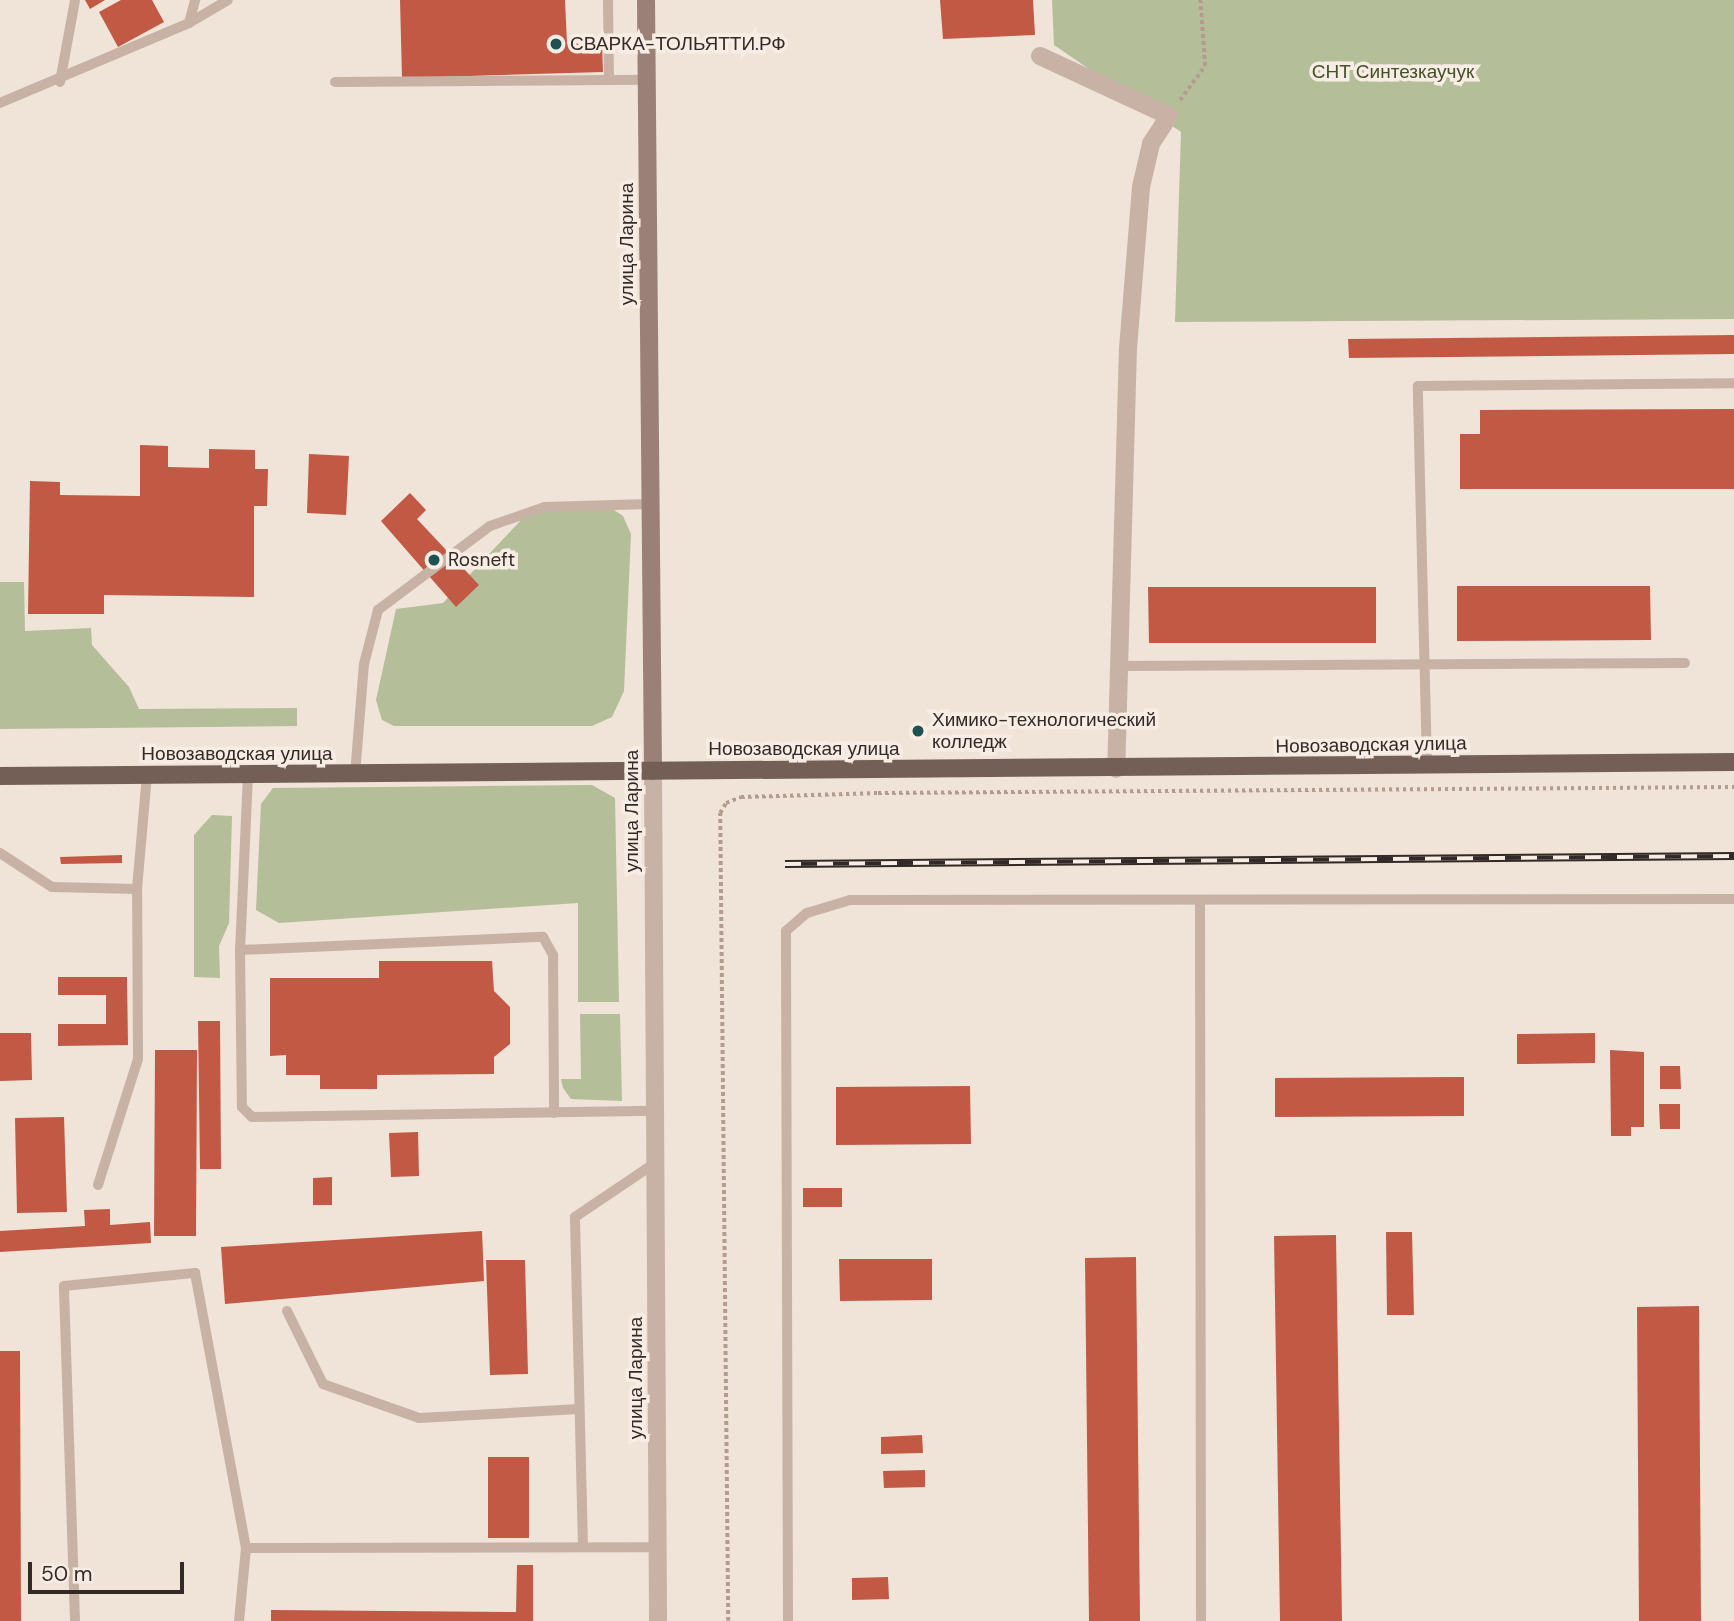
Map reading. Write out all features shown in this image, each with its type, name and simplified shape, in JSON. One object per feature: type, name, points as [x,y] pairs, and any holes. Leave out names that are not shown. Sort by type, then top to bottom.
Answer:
[{"type":"main road","name":"улица Ларина","points":[[646,0],[653,771]]},
{"type":"main road","name":"Новозаводская улица","points":[[0,776],[1734,762]]},
{"type":"street","points":[[1040,56],[1169,116],[1152,144],[1141,187],[1128,347],[1116,769]]},
{"type":"street","name":"улица Ларина","points":[[653,771],[659,1621]]},
{"type":"lane","points":[[60,82],[75,0]]},
{"type":"lane","points":[[189,23],[195,0]]},
{"type":"lane","points":[[0,103],[60,82],[189,23],[228,0]]},
{"type":"lane","points":[[608,0],[609,79]]},
{"type":"lane","points":[[335,82],[647,80]]},
{"type":"lane","points":[[1427,765],[1418,386],[1734,383]]},
{"type":"lane","points":[[355,775],[364,664],[378,610],[490,526],[545,507],[649,504]]},
{"type":"lane","points":[[1118,666],[1685,663]]},
{"type":"lane","points":[[98,1185],[138,1059],[137,889],[147,775]]},
{"type":"lane","points":[[248,775],[240,950],[242,1107],[247,1115],[655,1111]]},
{"type":"lane","points":[[0,853],[52,887],[137,889]]},
{"type":"lane","points":[[788,1621],[786,931],[807,914],[850,900],[1734,899]]},
{"type":"lane","points":[[1200,901],[1201,1621]]},
{"type":"lane","points":[[240,950],[543,937],[553,955],[554,1113]]},
{"type":"lane","points":[[583,1547],[575,1217],[656,1163]]},
{"type":"lane","points":[[75,1621],[64,1286],[195,1273],[246,1548],[239,1621]]},
{"type":"lane","points":[[287,1311],[323,1384],[419,1418],[579,1409]]},
{"type":"lane","points":[[246,1548],[658,1547]]},
{"type":"path","points":[[1169,116],[1205,66],[1200,0]]},
{"type":"path","points":[[728,1621],[720,813],[726,803],[741,797],[878,793],[1734,787]]},
{"type":"green space","name":"СНТ Синтезкаучук","points":[[1052,0],[1734,0],[1734,319],[1175,322],[1181,132],[1054,45]]},
{"type":"green space","points":[[602,502],[623,516],[631,534],[624,691],[612,717],[592,726],[394,726],[382,720],[376,700],[396,609],[443,603],[524,517],[553,504]]},
{"type":"green space","points":[[0,582],[24,582],[25,631],[91,628],[92,645],[129,687],[139,709],[297,708],[297,726],[0,729]]},
{"type":"green space","points":[[592,785],[615,798],[619,1002],[578,1002],[578,903],[279,923],[256,910],[261,804],[273,788]]},
{"type":"green space","points":[[212,815],[232,816],[229,923],[219,946],[220,978],[194,977],[194,835]]},
{"type":"green space","points":[[580,1014],[620,1014],[622,1101],[571,1099],[563,1088],[561,1079],[581,1079]]},
{"type":"building","points":[[85,0],[105,0],[90,9]]},
{"type":"building","points":[[121,0],[152,0],[164,22],[118,47],[99,12]]},
{"type":"building","points":[[400,0],[565,0],[567,44],[602,43],[603,72],[402,78]]},
{"type":"building","points":[[940,0],[1033,0],[1035,35],[943,39]]},
{"type":"building","points":[[1734,335],[1734,354],[1349,358],[1348,339]]},
{"type":"building","points":[[1734,409],[1734,489],[1460,489],[1460,434],[1480,434],[1480,410]]},
{"type":"building","points":[[140,445],[168,446],[168,467],[209,468],[209,449],[255,450],[255,469],[268,469],[267,506],[254,506],[254,597],[104,595],[104,614],[28,614],[30,481],[60,482],[60,495],[140,496]]},
{"type":"building","points":[[309,454],[349,456],[346,515],[307,513]]},
{"type":"building","points":[[410,493],[426,510],[417,519],[479,585],[456,607],[381,521]]},
{"type":"building","points":[[1457,586],[1650,586],[1651,640],[1457,641]]},
{"type":"building","points":[[1148,587],[1376,587],[1376,643],[1149,643]]},
{"type":"building","points":[[122,855],[122,863],[61,864],[60,857]]},
{"type":"building","points":[[379,961],[492,961],[494,991],[510,1007],[510,1044],[494,1057],[494,1074],[377,1075],[377,1089],[320,1089],[320,1075],[286,1075],[286,1055],[270,1056],[270,978],[379,978]]},
{"type":"building","points":[[58,977],[127,977],[128,1045],[58,1046],[58,1024],[106,1024],[106,995],[58,995]]},
{"type":"building","points":[[198,1021],[220,1021],[221,1169],[200,1169]]},
{"type":"building","points":[[0,1033],[31,1033],[32,1080],[0,1081]]},
{"type":"building","points":[[1595,1033],[1595,1063],[1517,1064],[1517,1034]]},
{"type":"building","points":[[155,1050],[197,1050],[196,1236],[154,1236]]},
{"type":"building","points":[[1610,1050],[1644,1052],[1644,1127],[1631,1127],[1631,1136],[1611,1136]]},
{"type":"building","points":[[1660,1066],[1680,1066],[1681,1089],[1660,1089]]},
{"type":"building","points":[[1464,1077],[1464,1116],[1275,1117],[1275,1078]]},
{"type":"building","points":[[970,1086],[971,1144],[836,1145],[836,1087]]},
{"type":"building","points":[[1659,1104],[1680,1104],[1680,1129],[1660,1129]]},
{"type":"building","points":[[64,1117],[67,1212],[17,1213],[15,1118]]},
{"type":"building","points":[[418,1132],[419,1176],[391,1177],[389,1133]]},
{"type":"building","points":[[332,1177],[332,1205],[313,1205],[313,1178]]},
{"type":"building","points":[[803,1188],[842,1188],[842,1207],[803,1207]]},
{"type":"building","points":[[110,1209],[110,1225],[150,1222],[151,1243],[0,1252],[0,1231],[85,1226],[84,1210]]},
{"type":"building","points":[[482,1231],[484,1281],[225,1304],[221,1247]]},
{"type":"building","points":[[1386,1232],[1412,1232],[1414,1315],[1387,1315]]},
{"type":"building","points":[[1336,1235],[1342,1621],[1280,1621],[1274,1236]]},
{"type":"building","points":[[1136,1257],[1140,1621],[1089,1621],[1085,1258]]},
{"type":"building","points":[[839,1259],[932,1259],[932,1300],[840,1301]]},
{"type":"building","points":[[486,1260],[525,1260],[528,1374],[490,1375]]},
{"type":"building","points":[[1699,1306],[1701,1621],[1639,1621],[1637,1307]]},
{"type":"building","points":[[0,1351],[20,1351],[21,1621],[0,1621]]},
{"type":"building","points":[[922,1435],[923,1453],[881,1454],[881,1437]]},
{"type":"building","points":[[488,1457],[529,1457],[529,1538],[488,1538]]},
{"type":"building","points":[[925,1470],[925,1487],[884,1488],[883,1471]]},
{"type":"building","points":[[517,1565],[533,1565],[533,1621],[271,1621],[271,1610],[516,1612]]},
{"type":"building","points":[[888,1577],[889,1599],[852,1600],[852,1578]]},
{"type":"railway","points":[[785,864],[1734,856]]},
{"type":"place","name":"СВАРКА-ТОЛЬЯТТИ.РФ","points":[[556,44]]},
{"type":"place","name":"Rosneft","points":[[434,560]]},
{"type":"place","name":"Химико-технологический колледж","points":[[918,731]]}]
